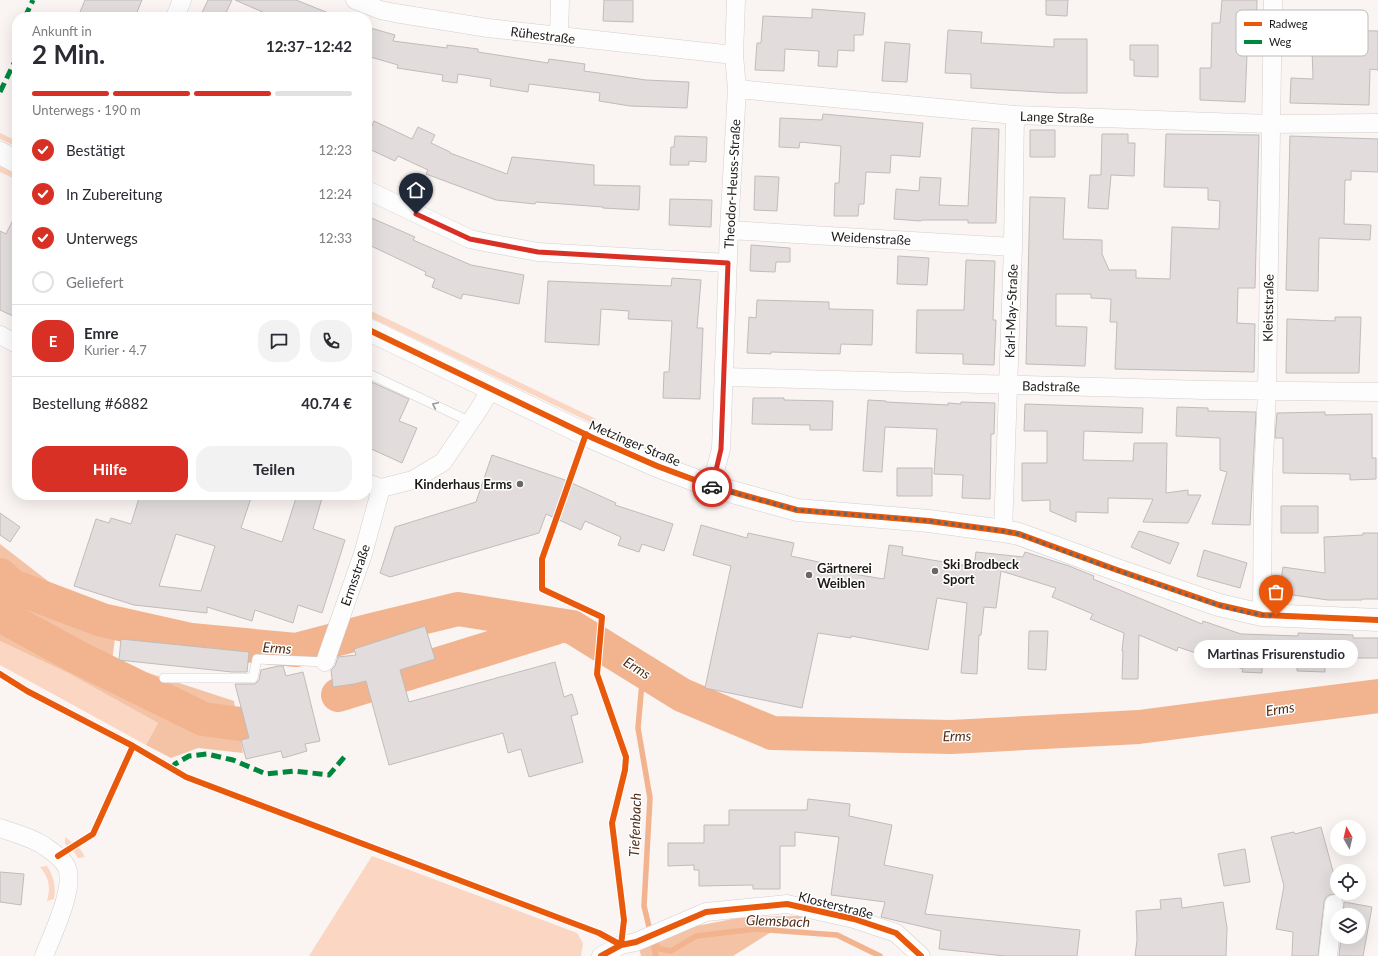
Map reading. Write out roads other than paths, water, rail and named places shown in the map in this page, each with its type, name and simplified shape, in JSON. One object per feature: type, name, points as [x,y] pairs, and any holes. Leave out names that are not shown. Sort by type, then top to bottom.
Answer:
[{"type":"street","points":[[177,12],[182,0]]},
{"type":"street","name":"Rühestraße","points":[[355,0],[488,28],[734,55]]},
{"type":"street","points":[[559,36],[560,0]]},
{"type":"street","name":"Theodor-Heuss-Straße","points":[[711,486],[721,449],[729,230],[737,89],[734,55],[736,0]]},
{"type":"street","name":"Kleiststraße","points":[[1273,0],[1273,10]]},
{"type":"street","name":"Kleiststraße","points":[[1262,615],[1263,481],[1267,391],[1272,56]]},
{"type":"street","name":"Lange Straße","points":[[737,89],[1015,115],[1270,124],[1378,123]]},
{"type":"street","name":"Karl-May-Straße","points":[[1003,531],[1014,246],[1015,115]]},
{"type":"street","points":[[0,153],[12,159]]},
{"type":"street","points":[[372,192],[470,239],[489,244],[538,252],[728,263]]},
{"type":"street","name":"Weidenstraße","points":[[729,230],[1014,246]]},
{"type":"street","name":"Metzinger Straße","points":[[372,331],[593,438],[657,466],[711,486],[797,510],[929,521],[1019,534],[1219,606],[1262,615],[1378,620]]},
{"type":"street","points":[[0,335],[12,341]]},
{"type":"street","name":"Badstraße","points":[[724,378],[1267,391],[1378,392]]},
{"type":"street","name":"Ermsstraße","points":[[372,498],[374,486],[413,480],[443,462],[471,422],[491,389]]},
{"type":"street","name":"Ermsstraße","points":[[325,662],[363,554],[372,500]]},
{"type":"street","points":[[0,828],[41,844],[58,856],[67,868],[69,881],[66,899],[44,956]]},
{"type":"street","name":"Klosterstraße","points":[[601,956],[621,945],[636,942],[706,912],[787,904],[854,919],[896,933],[922,956]]},
{"type":"street","points":[[1328,956],[1334,904]]},
{"type":"lane","points":[[372,375],[471,422]]},
{"type":"lane","points":[[164,678],[253,678],[257,659],[325,662]]},
{"type":"waterway","name":"Erms","points":[[0,575],[12,586],[102,620],[191,640],[296,650],[458,609],[572,627],[682,695],[772,733],[951,737],[1139,727],[1378,696]]},
{"type":"waterway","name":"Erms","points":[[0,615],[77,657],[203,719],[248,725]]},
{"type":"waterway","name":"Erms","points":[[338,695],[555,628]]},
{"type":"waterway","name":"Tiefenbach","points":[[643,671],[638,728],[650,798],[644,906],[656,956]]},
{"type":"waterway","name":"Glemsbach","points":[[654,943],[660,949],[671,951],[696,936],[755,929],[837,935],[880,956]]},
{"type":"place","name":"Kinderhaus Erms","points":[[520,484]]},
{"type":"place","name":"Ski Brodbeck Sport","points":[[935,571]]},
{"type":"place","name":"Gärtnerei Weiblen","points":[[809,575]]},
{"type":"place","name":"Martinas Frisurenstudio","points":[[1276,616]]}]
